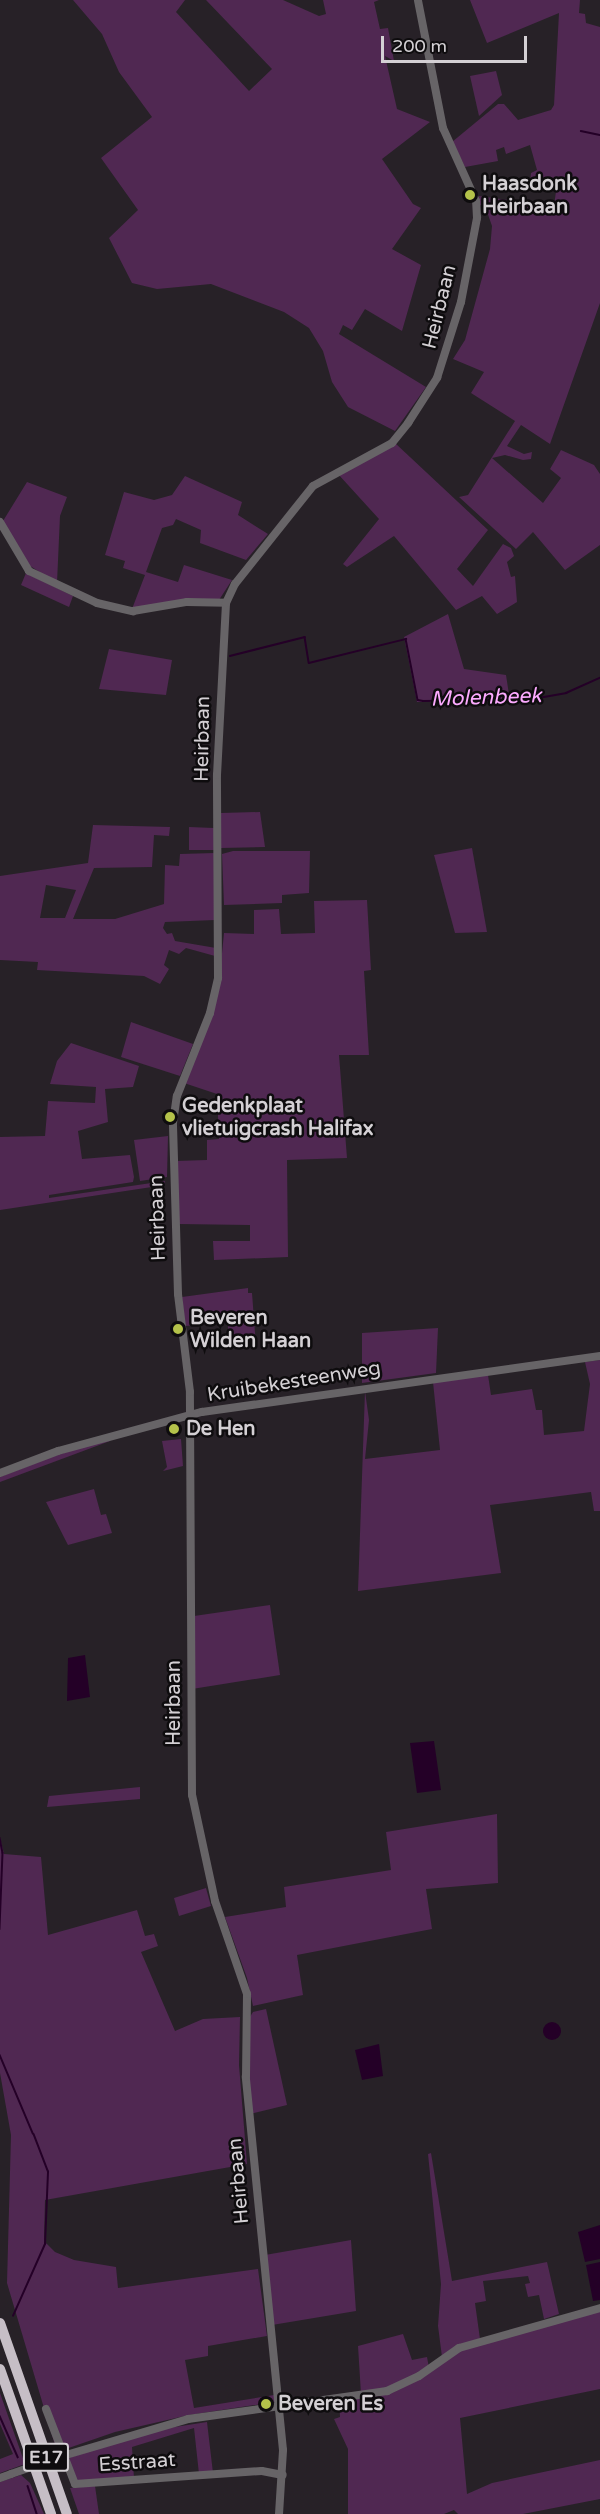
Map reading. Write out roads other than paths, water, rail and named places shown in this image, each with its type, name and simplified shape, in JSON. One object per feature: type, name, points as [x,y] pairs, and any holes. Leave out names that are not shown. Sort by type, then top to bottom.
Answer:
[{"type":"highway","name":"E17","points":[[0,2323],[67,2514]]},
{"type":"highway","name":"E17","points":[[0,2369],[51,2514]]},
{"type":"street","name":"Heirbaan","points":[[279,2514],[283,2475],[279,2406],[246,2077],[247,1994],[214,1901],[192,1795],[190,1414],[174,1234],[173,1131],[177,1096],[210,1013],[219,978],[217,775],[226,603],[238,580],[312,486],[399,435],[428,396],[450,344],[477,210],[470,183],[443,128],[418,0]]},
{"type":"street","points":[[0,522],[29,571],[97,603],[134,611],[187,602],[226,603]]},
{"type":"street","name":"Kruibekesteenweg","points":[[0,1473],[58,1451],[190,1414],[600,1356]]},
{"type":"street","points":[[0,2478],[66,2455],[188,2419],[387,2391],[419,2376],[459,2348],[600,2308]]},
{"type":"street","name":"Esstraat","points":[[46,2409],[73,2484],[262,2471],[283,2475]]},
{"type":"waterway","points":[[581,131],[600,135]]},
{"type":"waterway","name":"Molenbeek","points":[[230,656],[305,637],[309,663],[406,639],[418,700],[423,701],[527,700],[566,693],[600,678]]},
{"type":"waterway","points":[[0,1838],[3,1853],[0,1929]]},
{"type":"waterway","points":[[0,2055],[33,2133]]},
{"type":"waterway","points":[[13,2316],[45,2244],[48,2172],[34,2135]]},
{"type":"waterway","points":[[0,2416],[18,2457]]},
{"type":"waterway","points":[[28,2486],[37,2514]]},
{"type":"place","name":"Haasdonk Heirbaan","points":[[470,195]]},
{"type":"place","name":"Gedenkplaat vlietuigcrash Halifax","points":[[170,1117]]},
{"type":"place","name":"Beveren Wilden Haan","points":[[178,1329]]},
{"type":"place","name":"De Hen","points":[[174,1429]]},
{"type":"place","name":"Beveren Es","points":[[266,2404]]}]
